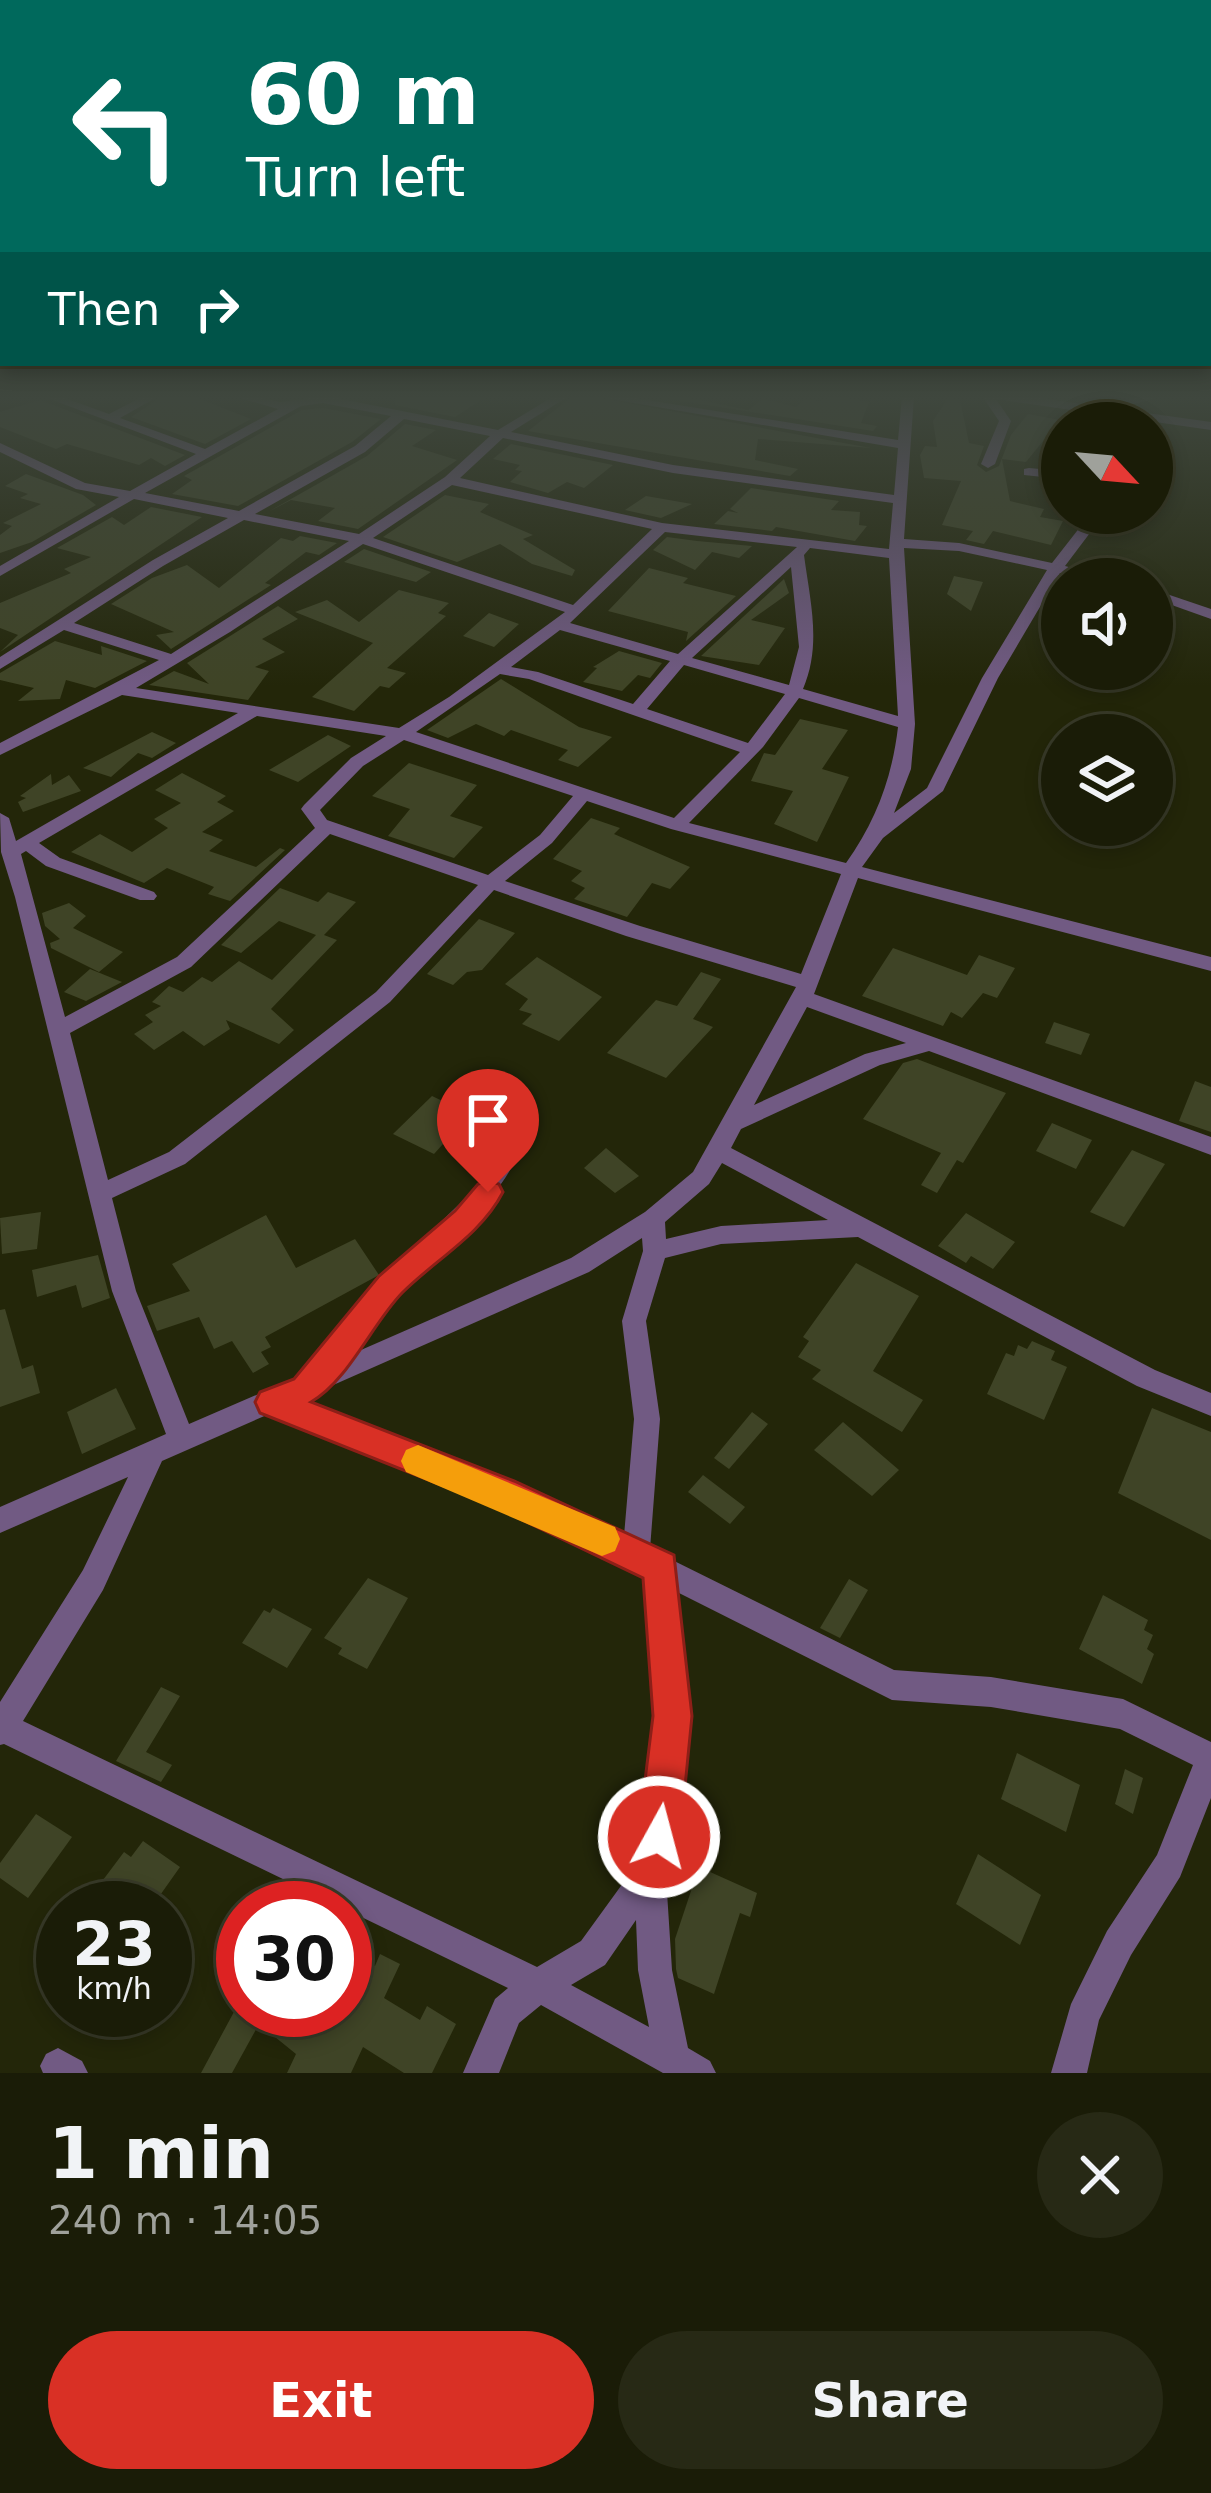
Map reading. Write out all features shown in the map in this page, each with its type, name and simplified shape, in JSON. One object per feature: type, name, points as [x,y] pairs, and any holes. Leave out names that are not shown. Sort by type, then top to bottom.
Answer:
[{"type":"street","points":[[119,493],[363,539],[576,610]]},
{"type":"street","points":[[0,572],[136,493]]},
{"type":"street","points":[[0,664],[158,562],[282,493]]},
{"type":"street","points":[[0,750],[119,690],[430,493]]},
{"type":"street","points":[[511,493],[662,527],[804,548],[958,547],[1041,563]]},
{"type":"street","points":[[848,493],[901,500]]},
{"type":"street","points":[[0,1520],[580,1265],[653,1219],[700,1178],[737,1122],[805,990],[854,867],[877,835],[902,769],[907,724],[897,549],[902,493]]},
{"type":"street","points":[[662,527],[560,625],[541,633],[404,734],[357,762],[310,809],[327,826],[805,990],[926,1045],[1211,1146]]},
{"type":"street","points":[[1064,558],[1082,534]]},
{"type":"street","points":[[637,711],[680,660],[804,548]]},
{"type":"street","points":[[676,825],[796,692],[808,651],[804,548]]},
{"type":"street","points":[[877,835],[927,798],[943,778],[990,678],[1041,594]]},
{"type":"street","points":[[1173,600],[1211,614]]},
{"type":"street","points":[[64,625],[170,659]]},
{"type":"street","points":[[560,625],[907,724]]},
{"type":"street","points":[[496,669],[532,675],[748,749]]},
{"type":"street","points":[[119,690],[404,734],[676,825],[854,867],[1211,964]]},
{"type":"street","points":[[18,847],[251,713]]},
{"type":"street","points":[[99,1193],[177,1158],[383,997],[490,884],[522,862],[584,794]]},
{"type":"street","points":[[0,818],[18,847],[58,1030],[168,1444],[93,1580],[1,1728],[538,1984],[685,2064]]},
{"type":"street","points":[[58,1030],[184,962],[327,826]]},
{"type":"street","points":[[18,847],[147,896]]},
{"type":"street","points":[[737,1122],[873,1059],[926,1045]]},
{"type":"street","points":[[305,1389],[390,1285],[466,1220],[488,1192],[518,1131]]},
{"type":"street","points":[[718,1151],[856,1228],[1146,1378],[1211,1406]]},
{"type":"street","points":[[653,1219],[655,1251],[634,1321],[647,1419],[648,1561],[672,1716],[655,1865],[652,1939],[685,2064]]},
{"type":"street","points":[[655,1251],[721,1235],[856,1228]]},
{"type":"street","points":[[272,1402],[502,1493],[892,1685],[991,1692],[1123,1714],[1211,1758],[1168,1866],[1119,1943],[1083,2016],[1069,2073]]},
{"type":"street","points":[[482,2073],[507,2011],[538,1984],[593,1953],[655,1865]]},
{"type":"building","points":[[24,493],[77,493],[96,505],[32,542],[0,553],[0,535],[12,526],[3,523],[41,504],[20,498],[28,494]]},
{"type":"building","points":[[174,493],[262,493],[238,506]]},
{"type":"building","points":[[302,493],[410,493],[358,529],[318,521],[335,508],[291,500],[268,512]]},
{"type":"building","points":[[746,493],[783,493],[839,501],[831,510],[860,512],[859,525],[867,526],[855,541],[776,527],[772,531],[714,524],[728,511],[738,513],[730,509]]},
{"type":"building","points":[[956,493],[1008,493],[1010,501],[1041,508],[1041,534],[1056,534],[1051,545],[993,531],[984,544],[966,540],[973,531],[942,525]]},
{"type":"building","points":[[445,495],[489,504],[480,512],[533,535],[523,539],[575,570],[572,576],[532,564],[500,544],[457,562],[383,537]]},
{"type":"building","points":[[646,496],[692,504],[661,518],[625,510]]},
{"type":"building","points":[[151,507],[202,517],[0,652],[18,635],[0,628],[0,603],[71,573],[64,569],[91,557],[57,548],[112,517],[124,525]]},
{"type":"building","points":[[300,536],[337,543],[319,555],[306,552],[265,583],[271,585],[171,649],[156,635],[174,632],[111,604],[152,578],[187,565],[219,588],[281,538],[293,541]]},
{"type":"building","points":[[667,537],[752,546],[739,558],[712,552],[695,570],[653,550]]},
{"type":"building","points":[[364,549],[431,572],[416,582],[344,562]]},
{"type":"building","points":[[649,568],[688,578],[683,583],[736,596],[686,641],[688,632],[608,611]]},
{"type":"building","points":[[954,576],[983,582],[971,611],[947,594]]},
{"type":"building","points":[[784,579],[789,593],[751,620],[785,628],[759,665],[701,656]]},
{"type":"building","points":[[399,590],[449,603],[438,613],[446,616],[387,668],[406,673],[389,688],[380,686],[354,711],[312,697],[373,643],[295,612],[327,600],[359,622]]},
{"type":"building","points":[[278,606],[298,619],[262,639],[285,652],[255,667],[269,671],[248,700],[149,685],[174,671],[209,684],[187,663]]},
{"type":"building","points":[[489,613],[519,624],[494,647],[463,636]]},
{"type":"building","points":[[55,641],[102,655],[101,646],[147,661],[95,688],[66,680],[60,699],[18,701],[34,688],[0,680],[0,673]]},
{"type":"building","points":[[619,651],[662,663],[650,678],[638,675],[622,691],[583,682],[597,668],[593,667]]},
{"type":"building","points":[[501,679],[579,727],[612,737],[578,767],[558,760],[568,750],[511,730],[504,736],[476,724],[448,738],[427,730]]},
{"type":"building","points":[[800,719],[848,730],[822,769],[849,777],[817,842],[774,824],[793,791],[751,781],[764,753],[775,755]]},
{"type":"building","points":[[152,732],[176,743],[152,758],[138,753],[111,777],[83,768]]},
{"type":"building","points":[[328,735],[351,746],[298,782],[269,770]]},
{"type":"building","points":[[409,763],[477,785],[450,816],[483,827],[454,858],[388,836],[410,809],[372,796]]},
{"type":"building","points":[[182,773],[226,796],[217,802],[234,811],[202,832],[223,840],[209,851],[256,867],[280,848],[285,850],[230,901],[208,894],[214,887],[167,868],[144,883],[71,852],[100,834],[132,852],[168,828],[154,819],[181,803],[155,790]]},
{"type":"building","points":[[51,774],[52,785],[69,775],[81,791],[23,812],[18,802],[26,798],[20,796]]},
{"type":"building","points":[[591,818],[620,828],[614,834],[690,867],[670,889],[652,883],[627,917],[574,899],[585,888],[571,881],[582,871],[553,859]]},
{"type":"building","points":[[280,888],[318,902],[328,892],[356,902],[324,935],[337,940],[271,1009],[294,1030],[279,1044],[226,1020],[230,1029],[204,1046],[183,1031],[154,1050],[134,1034],[153,1022],[145,1015],[161,1006],[152,1002],[169,986],[183,992],[202,977],[212,982],[239,961],[272,980],[316,935],[279,921],[241,953],[221,945]]},
{"type":"building","points":[[69,903],[86,916],[73,928],[123,952],[99,972],[51,948],[50,943],[60,939],[45,926],[42,913]]},
{"type":"building","points":[[479,919],[515,933],[482,970],[467,972],[453,985],[427,974]]},
{"type":"building","points":[[893,948],[967,975],[979,955],[1015,968],[997,998],[983,993],[962,1018],[951,1012],[943,1026],[862,996]]},
{"type":"building","points":[[537,957],[602,997],[559,1041],[522,1024],[532,1014],[519,1010],[528,999],[505,984]]},
{"type":"building","points":[[90,969],[122,982],[86,1001],[64,992]]},
{"type":"building","points":[[701,972],[721,979],[693,1019],[713,1027],[666,1078],[607,1053],[656,1000],[677,1006]]},
{"type":"building","points":[[1054,1022],[1090,1034],[1081,1055],[1045,1043]]},
{"type":"building","points":[[917,1059],[1006,1093],[963,1163],[957,1160],[937,1193],[921,1185],[941,1153],[863,1119],[903,1063]]},
{"type":"building","points":[[1195,1081],[1211,1087],[1211,1132],[1179,1121]]},
{"type":"building","points":[[432,1096],[470,1114],[434,1154],[393,1134]]},
{"type":"building","points":[[1052,1123],[1092,1140],[1076,1169],[1036,1151]]},
{"type":"building","points":[[606,1148],[639,1176],[615,1193],[584,1168]]},
{"type":"building","points":[[1132,1150],[1165,1164],[1124,1227],[1090,1212]]},
{"type":"building","points":[[41,1212],[37,1249],[2,1254],[0,1218]]},
{"type":"building","points":[[966,1213],[1015,1242],[993,1269],[971,1256],[966,1263],[938,1246]]},
{"type":"building","points":[[266,1215],[296,1268],[355,1239],[379,1275],[265,1337],[271,1347],[261,1352],[269,1364],[253,1373],[232,1341],[214,1349],[199,1317],[157,1331],[147,1306],[190,1291],[172,1264]]},
{"type":"building","points":[[98,1255],[110,1298],[82,1308],[76,1285],[37,1297],[32,1270]]},
{"type":"building","points":[[856,1263],[919,1296],[873,1371],[923,1400],[902,1432],[812,1379],[821,1370],[798,1357],[809,1341],[803,1337]]},
{"type":"building","points":[[5,1309],[22,1369],[33,1365],[40,1393],[0,1407],[0,1310]]},
{"type":"building","points":[[1032,1341],[1055,1351],[1051,1360],[1067,1367],[1044,1420],[987,1394],[1006,1353],[1014,1356],[1018,1345],[1027,1349]]},
{"type":"building","points":[[116,1388],[136,1429],[82,1454],[67,1412]]},
{"type":"building","points":[[1152,1408],[1211,1432],[1211,1540],[1118,1493]]},
{"type":"building","points":[[752,1412],[768,1424],[729,1469],[714,1458]]},
{"type":"building","points":[[843,1422],[899,1470],[872,1496],[814,1450]]},
{"type":"building","points":[[703,1475],[745,1507],[730,1524],[688,1492]]},
{"type":"building","points":[[368,1578],[408,1598],[367,1669],[338,1654],[342,1648],[324,1638]]},
{"type":"building","points":[[849,1579],[868,1590],[840,1638],[820,1628]]},
{"type":"building","points":[[1103,1595],[1148,1620],[1144,1630],[1153,1635],[1147,1649],[1154,1654],[1142,1684],[1079,1649]]},
{"type":"building","points":[[273,1608],[312,1629],[287,1668],[242,1643],[264,1610],[270,1613]]},
{"type":"building","points":[[161,1687],[180,1696],[146,1752],[172,1765],[161,1782],[116,1761]]},
{"type":"building","points":[[1017,1753],[1080,1785],[1066,1832],[1001,1799]]},
{"type":"building","points":[[1125,1769],[1143,1778],[1133,1814],[1115,1804]]},
{"type":"building","points":[[36,1814],[72,1837],[28,1898],[0,1878],[0,1863]]},
{"type":"building","points":[[143,1841],[180,1867],[170,1881],[102,1881],[124,1852],[131,1857]]},
{"type":"building","points":[[978,1854],[1041,1895],[1020,1945],[956,1904]]},
{"type":"building","points":[[699,1867],[757,1893],[750,1917],[740,1913],[714,1994],[678,1978],[676,1969],[675,1939]]},
{"type":"building","points":[[380,1954],[400,1964],[384,1998],[420,2020],[427,2006],[456,2024],[432,2073],[404,2073],[363,2047],[351,2073],[287,2073],[296,2054],[275,2037],[372,2037],[372,1964]]},
{"type":"building","points":[[220,2037],[252,2037],[232,2073],[201,2073]]},
{"type":"slow traffic","points":[[418,1461],[602,1539]]},
{"type":"route","points":[[488,1192],[466,1220],[390,1285],[305,1389],[272,1402],[502,1493],[661,1568],[671,1647],[672,1716],[659,1837]]}]
